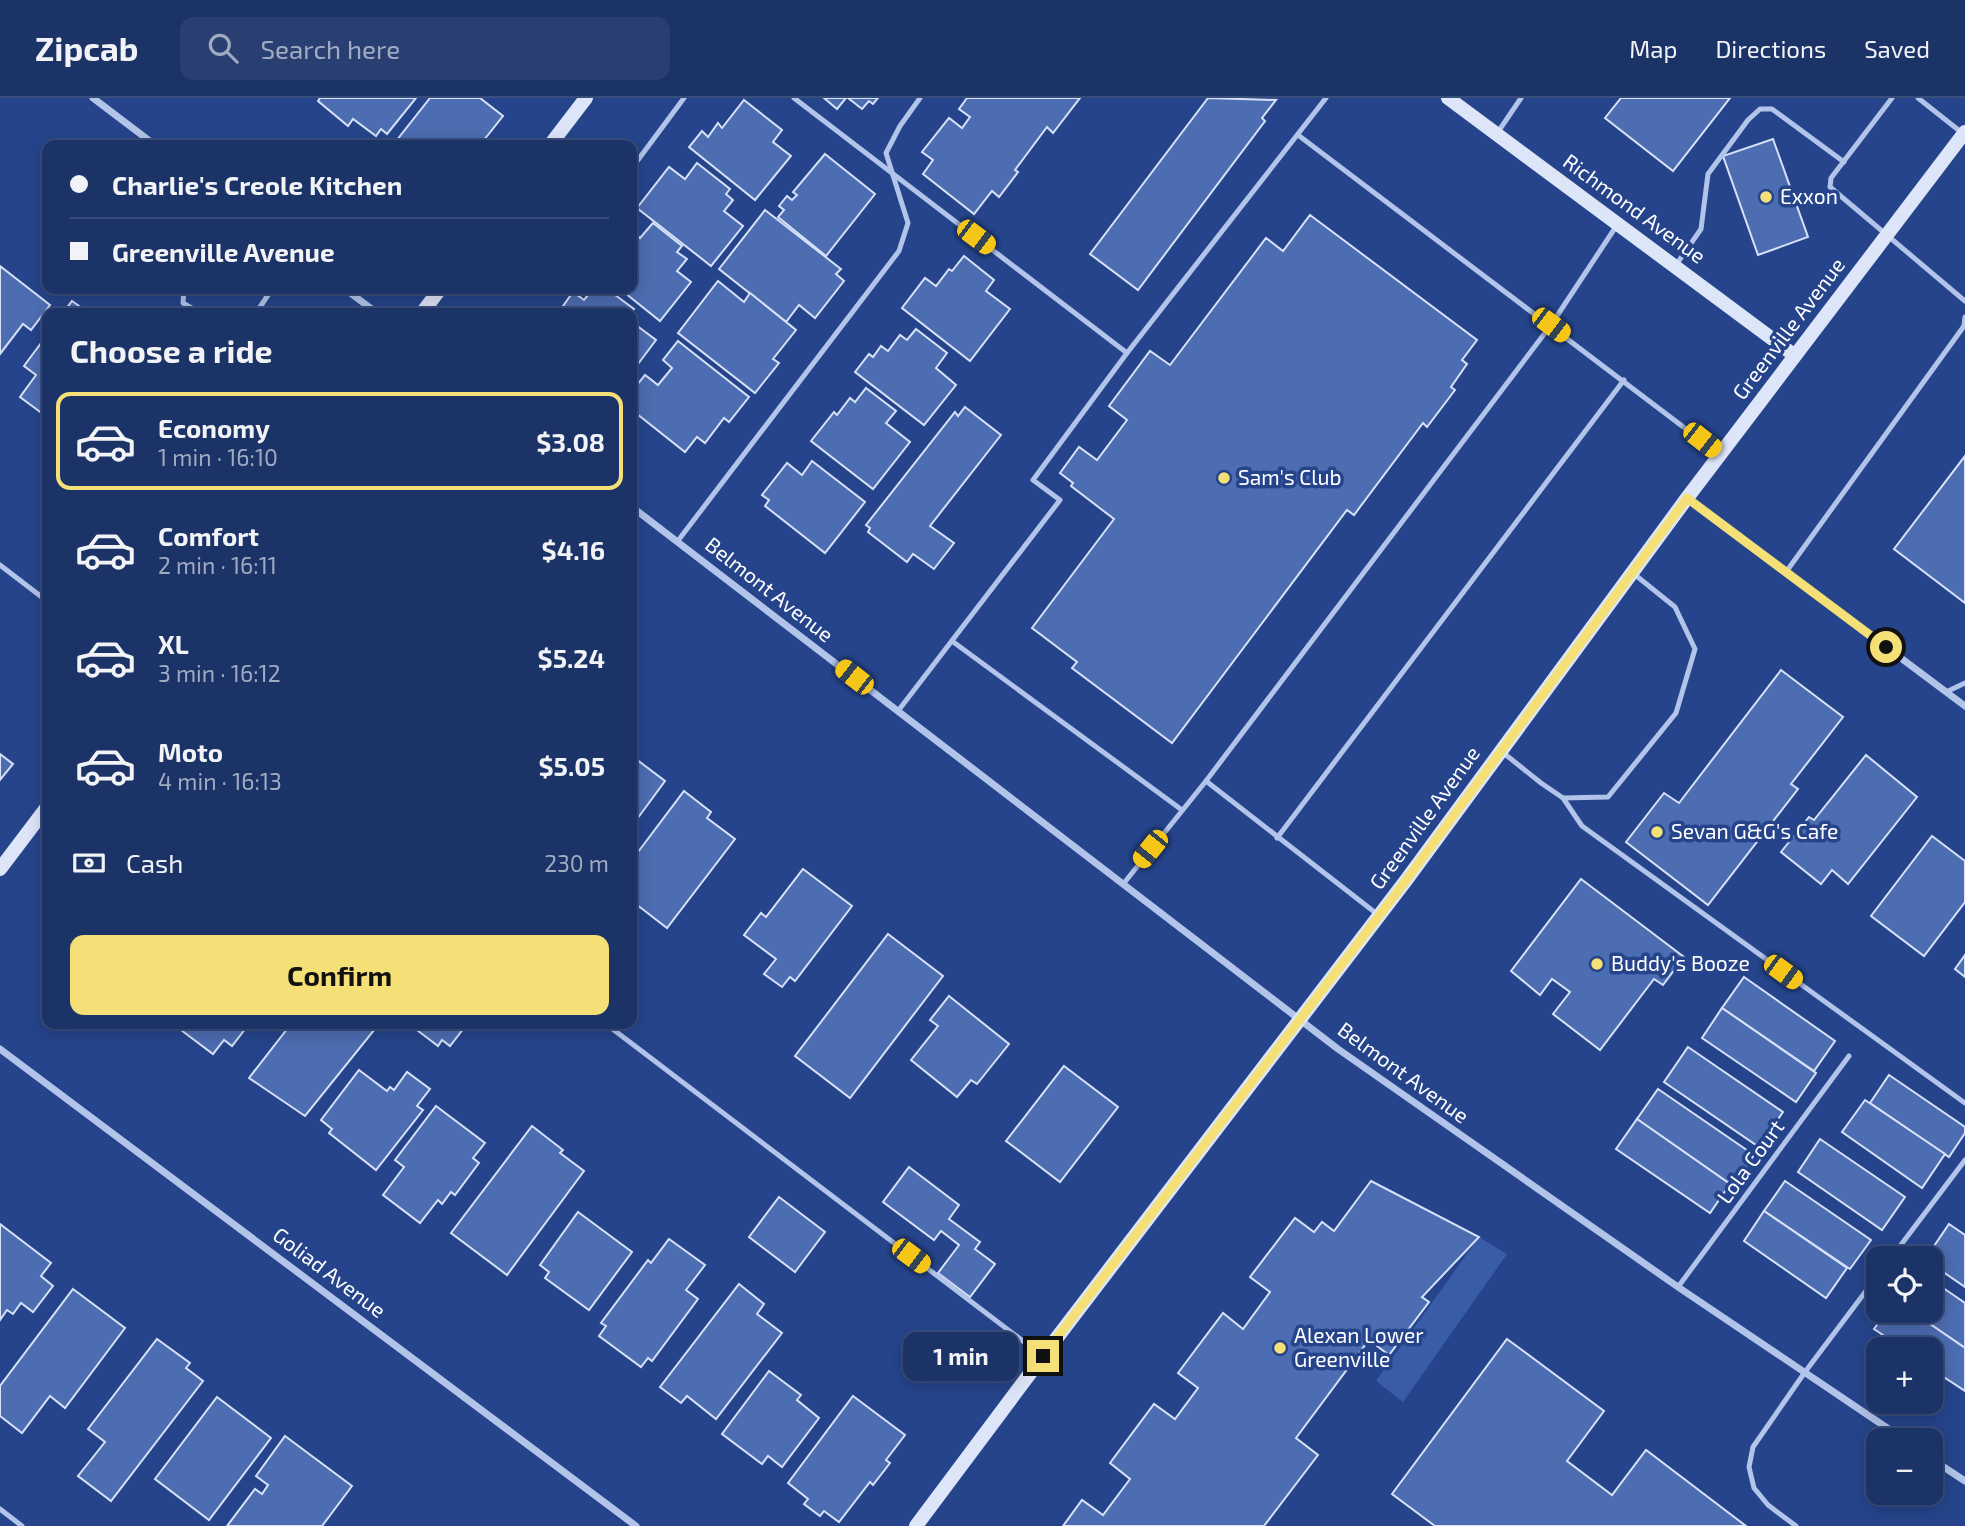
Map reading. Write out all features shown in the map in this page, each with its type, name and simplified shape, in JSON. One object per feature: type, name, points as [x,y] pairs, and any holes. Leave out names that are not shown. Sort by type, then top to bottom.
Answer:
[{"type":"main road","points":[[554,140],[586,98]]},
{"type":"main road","name":"Richmond Avenue","points":[[1448,98],[1794,355]]},
{"type":"main road","name":"Greenville Avenue","points":[[916,1526],[1301,1020],[1687,498],[1964,133]]},
{"type":"main road","points":[[0,870],[42,814]]},
{"type":"street","points":[[93,98],[148,140]]},
{"type":"street","points":[[352,294],[370,308]]},
{"type":"street","points":[[1687,498],[1965,706]]},
{"type":"street","name":"Belmont Avenue","points":[[637,511],[1348,1056],[1678,1287],[1887,1428]]},
{"type":"street","name":"Goliad Avenue","points":[[0,1049],[636,1526]]},
{"type":"street","points":[[1943,1467],[1965,1481]]},
{"type":"lane","points":[[637,161],[684,98]]},
{"type":"lane","points":[[793,98],[1127,353]]},
{"type":"lane","points":[[677,542],[899,251],[908,223],[886,153],[900,126],[920,98]]},
{"type":"lane","points":[[898,711],[1060,500],[1033,480],[1127,353],[1326,98]]},
{"type":"lane","points":[[1497,134],[1521,98]]},
{"type":"lane","points":[[1892,98],[1832,178],[1830,187],[1965,301]]},
{"type":"lane","points":[[1918,98],[1964,133]]},
{"type":"lane","points":[[1675,266],[1702,229],[1708,174],[1748,120],[1760,109],[1772,109],[1844,162]]},
{"type":"lane","points":[[1298,135],[1720,454]]},
{"type":"lane","points":[[1124,883],[1206,781],[1551,325],[1618,224]]},
{"type":"lane","points":[[184,294],[183,303],[192,308]]},
{"type":"lane","points":[[1786,572],[1964,326],[1965,317]]},
{"type":"lane","points":[[1278,838],[1624,380]]},
{"type":"lane","points":[[0,565],[42,596]]},
{"type":"lane","points":[[1563,798],[1608,797],[1676,713],[1695,649],[1675,607],[1632,573]]},
{"type":"lane","points":[[952,641],[1182,810]]},
{"type":"lane","points":[[1947,692],[1965,683]]},
{"type":"lane","points":[[1501,751],[1563,798],[1582,827],[1965,1103]]},
{"type":"lane","points":[[1206,781],[1379,916]]},
{"type":"lane","points":[[613,1029],[1043,1356]]},
{"type":"lane","name":"Lola Court","points":[[1678,1287],[1849,1056]]},
{"type":"lane","points":[[1900,1246],[1965,1160]]},
{"type":"lane","points":[[1796,1526],[1768,1505],[1754,1488],[1749,1467],[1754,1447],[1805,1372],[1866,1291]]},
{"type":"lane","points":[[0,1509],[22,1526]]},
{"type":"shaded area","points":[[1479,1237],[1507,1254],[1403,1402],[1376,1381]]},
{"type":"building","points":[[320,98],[416,98],[387,134],[381,129],[376,136],[353,119],[348,126],[318,101]]},
{"type":"building","points":[[430,98],[480,98],[503,116],[484,140],[397,140]]},
{"type":"building","points":[[824,98],[846,98],[837,109]]},
{"type":"building","points":[[848,98],[878,98],[873,104],[869,101],[862,109]]},
{"type":"building","points":[[967,98],[1080,98],[1053,133],[1047,127],[999,197],[992,191],[974,214],[923,174],[933,160],[922,152],[949,118],[962,128],[970,117],[959,109]]},
{"type":"building","points":[[1208,98],[1276,100],[1262,118],[1265,121],[1138,290],[1090,254]]},
{"type":"building","points":[[1621,98],[1730,98],[1673,171],[1605,118]]},
{"type":"building","points":[[744,100],[782,130],[773,142],[791,156],[755,200],[689,147],[702,131],[708,137],[718,123],[722,128]]},
{"type":"building","name":"Exxon","points":[[1773,139],[1808,237],[1758,255],[1723,156]]},
{"type":"building","points":[[825,154],[875,194],[826,256],[778,217],[784,210],[779,206],[787,196],[792,200],[797,195],[793,192]]},
{"type":"building","points":[[697,163],[730,189],[726,194],[733,200],[724,211],[743,226],[711,266],[637,208],[669,167],[685,179]]},
{"type":"building","points":[[765,210],[841,269],[836,274],[844,281],[815,318],[799,305],[786,322],[719,269]]},
{"type":"building","name":"Sam's Club","points":[[1310,215],[1477,340],[1462,360],[1467,364],[1451,387],[1455,390],[1427,427],[1423,423],[1354,515],[1347,510],[1172,743],[1072,668],[1077,662],[1032,628],[1114,519],[1071,486],[1073,483],[1060,473],[1079,447],[1097,460],[1127,420],[1109,406],[1150,351],[1170,365],[1266,238],[1283,251]]},
{"type":"building","points":[[653,223],[682,246],[677,252],[687,259],[677,271],[691,282],[660,321],[626,294],[637,294],[637,235],[640,238]]},
{"type":"building","points":[[964,256],[994,280],[986,291],[1010,309],[970,361],[902,308],[925,278],[936,286]]},
{"type":"building","points":[[0,266],[50,305],[42,308],[42,316],[31,330],[23,324],[0,354]]},
{"type":"building","points":[[718,281],[744,302],[750,293],[796,330],[773,359],[779,363],[755,393],[678,333]]},
{"type":"building","points":[[572,294],[584,300],[589,294],[614,294],[633,308],[562,308]]},
{"type":"building","points":[[72,301],[82,308],[67,308]]},
{"type":"building","points":[[637,326],[656,340],[637,365]]},
{"type":"building","points":[[916,329],[947,353],[936,368],[956,385],[924,425],[855,372],[869,354],[873,357],[881,346],[888,351],[900,335],[907,340]]},
{"type":"building","points":[[678,341],[749,397],[729,422],[724,418],[705,443],[697,437],[685,452],[637,414],[637,385],[645,375],[658,385],[672,368],[663,360]]},
{"type":"building","points":[[42,342],[42,413],[20,397],[36,375],[24,366]]},
{"type":"building","points":[[866,388],[896,411],[886,423],[910,442],[873,489],[811,441],[834,412],[837,415],[850,398],[855,402]]},
{"type":"building","points":[[965,407],[1001,435],[930,526],[954,543],[934,569],[913,554],[907,562],[868,532],[870,528],[866,525],[955,412],[958,416]]},
{"type":"building","points":[[1965,456],[1965,603],[1894,549]]},
{"type":"building","points":[[812,461],[865,502],[825,553],[765,506],[769,500],[762,495],[787,463],[802,475]]},
{"type":"building","points":[[1781,670],[1843,717],[1791,784],[1798,789],[1708,905],[1626,842],[1664,793],[1679,803]]},
{"type":"building","points":[[0,754],[13,764],[0,780]]},
{"type":"building","points":[[1866,755],[1917,797],[1848,884],[1832,870],[1821,884],[1781,852],[1809,817],[1814,820]]},
{"type":"building","points":[[637,760],[665,781],[637,819]]},
{"type":"building","points":[[684,791],[711,812],[707,818],[735,839],[667,928],[637,905],[637,853]]},
{"type":"building","points":[[1932,836],[1965,861],[1965,902],[1924,956],[1871,916]]},
{"type":"building","points":[[803,869],[852,906],[795,981],[790,977],[782,987],[764,974],[776,959],[744,935],[761,913],[766,917]]},
{"type":"building","name":"Buddy's Booze","points":[[1581,879],[1684,957],[1663,985],[1654,979],[1600,1050],[1553,1014],[1570,992],[1552,979],[1540,995],[1511,971]]},
{"type":"building","points":[[888,934],[943,976],[850,1098],[795,1056]]},
{"type":"building","points":[[1965,955],[1965,977],[1955,969]]},
{"type":"building","points":[[1744,977],[1835,1041],[1814,1071],[1722,1008]]},
{"type":"building","points":[[949,996],[1009,1044],[977,1084],[971,1080],[957,1097],[911,1060],[938,1026],[930,1020]]},
{"type":"building","points":[[1722,1008],[1816,1073],[1796,1102],[1702,1038]]},
{"type":"building","points":[[180,1029],[245,1029],[232,1046],[224,1040],[213,1054]]},
{"type":"building","points":[[287,1029],[375,1029],[305,1116],[249,1078]]},
{"type":"building","points":[[416,1029],[463,1029],[450,1046],[442,1040],[438,1046]]},
{"type":"building","points":[[1688,1047],[1783,1112],[1759,1147],[1664,1082]]},
{"type":"building","points":[[1064,1066],[1118,1107],[1060,1182],[1006,1141]]},
{"type":"building","points":[[359,1070],[387,1091],[390,1087],[394,1090],[407,1072],[430,1089],[417,1106],[423,1110],[376,1170],[329,1133],[332,1129],[321,1120]]},
{"type":"building","points":[[1889,1075],[1965,1127],[1965,1133],[1949,1157],[1870,1103]]},
{"type":"building","points":[[1658,1089],[1754,1155],[1733,1186],[1637,1119]]},
{"type":"building","points":[[1865,1100],[1945,1154],[1922,1188],[1842,1132]]},
{"type":"building","points":[[436,1106],[485,1143],[473,1158],[479,1163],[455,1195],[451,1192],[442,1204],[438,1200],[420,1223],[383,1195],[404,1167],[395,1160]]},
{"type":"building","points":[[1637,1119],[1730,1184],[1710,1213],[1616,1149]]},
{"type":"building","points":[[532,1126],[563,1150],[560,1153],[584,1171],[507,1275],[451,1233]]},
{"type":"building","points":[[1820,1139],[1905,1197],[1882,1230],[1798,1172]]},
{"type":"building","points":[[909,1167],[959,1205],[949,1219],[980,1242],[975,1249],[995,1264],[970,1297],[938,1273],[959,1245],[941,1231],[934,1240],[883,1202]]},
{"type":"building","name":"Alexan Lower Greenville","points":[[1371,1181],[1479,1237],[1422,1297],[1429,1302],[1389,1355],[1369,1340],[1296,1438],[1318,1455],[1264,1526],[1063,1526],[1082,1500],[1103,1515],[1130,1479],[1110,1463],[1154,1404],[1175,1419],[1198,1388],[1178,1373],[1223,1313],[1243,1329],[1270,1292],[1250,1277],[1295,1218],[1314,1232],[1322,1222],[1334,1231]]},
{"type":"building","points":[[1785,1181],[1871,1240],[1850,1269],[1764,1211]]},
{"type":"building","points":[[779,1197],[825,1232],[795,1272],[749,1237]]},
{"type":"building","points":[[1764,1211],[1847,1268],[1826,1298],[1744,1241]]},
{"type":"building","points":[[578,1212],[632,1252],[589,1310],[545,1278],[549,1272],[540,1265]]},
{"type":"building","points":[[0,1224],[51,1263],[41,1276],[53,1286],[33,1312],[21,1303],[13,1314],[7,1310],[0,1320]]},
{"type":"building","points":[[1949,1224],[1965,1235],[1965,1287],[1943,1272],[1943,1246],[1934,1246]]},
{"type":"building","points":[[669,1239],[705,1265],[686,1290],[698,1299],[652,1361],[648,1358],[641,1367],[599,1336],[606,1326],[601,1323],[648,1260],[651,1263]]},
{"type":"building","points":[[739,1284],[764,1304],[757,1314],[782,1333],[716,1419],[687,1396],[681,1403],[660,1387]]},
{"type":"building","points":[[1943,1288],[1965,1303],[1965,1348],[1929,1323],[1943,1323]]},
{"type":"building","points":[[73,1289],[125,1328],[65,1408],[50,1396],[22,1433],[0,1416],[0,1386]]},
{"type":"building","points":[[1878,1323],[1929,1323],[1965,1348],[1965,1391],[1943,1377],[1943,1337],[1886,1337],[1874,1329]]},
{"type":"building","points":[[157,1339],[190,1363],[186,1368],[203,1381],[111,1501],[78,1476],[105,1442],[88,1429]]},
{"type":"building","name":"Alexan Lower Greenville","points":[[1507,1339],[1604,1411],[1567,1461],[1612,1495],[1646,1450],[1746,1526],[1435,1526],[1392,1494]]},
{"type":"building","points":[[769,1371],[801,1395],[797,1400],[819,1418],[782,1467],[768,1456],[762,1464],[722,1434]]},
{"type":"building","points":[[853,1396],[905,1435],[886,1460],[890,1463],[873,1485],[870,1482],[839,1522],[824,1511],[820,1516],[804,1504],[808,1499],[788,1483]]},
{"type":"building","points":[[217,1397],[271,1438],[209,1520],[155,1479]]},
{"type":"building","points":[[285,1436],[352,1486],[322,1526],[227,1526],[255,1489],[262,1494],[268,1485],[256,1476]]},
{"type":"place","name":"Exxon","points":[[1766,197]]},
{"type":"place","name":"Sam's Club","points":[[1224,478]]},
{"type":"place","name":"Sevan G&G's Cafe","points":[[1657,832]]},
{"type":"place","name":"Buddy's Booze","points":[[1597,964]]},
{"type":"place","name":"Alexan Lower Greenville","points":[[1280,1348]]},
{"type":"route","points":[[1043,1356],[1407,879],[1687,498],[1886,647]]}]
